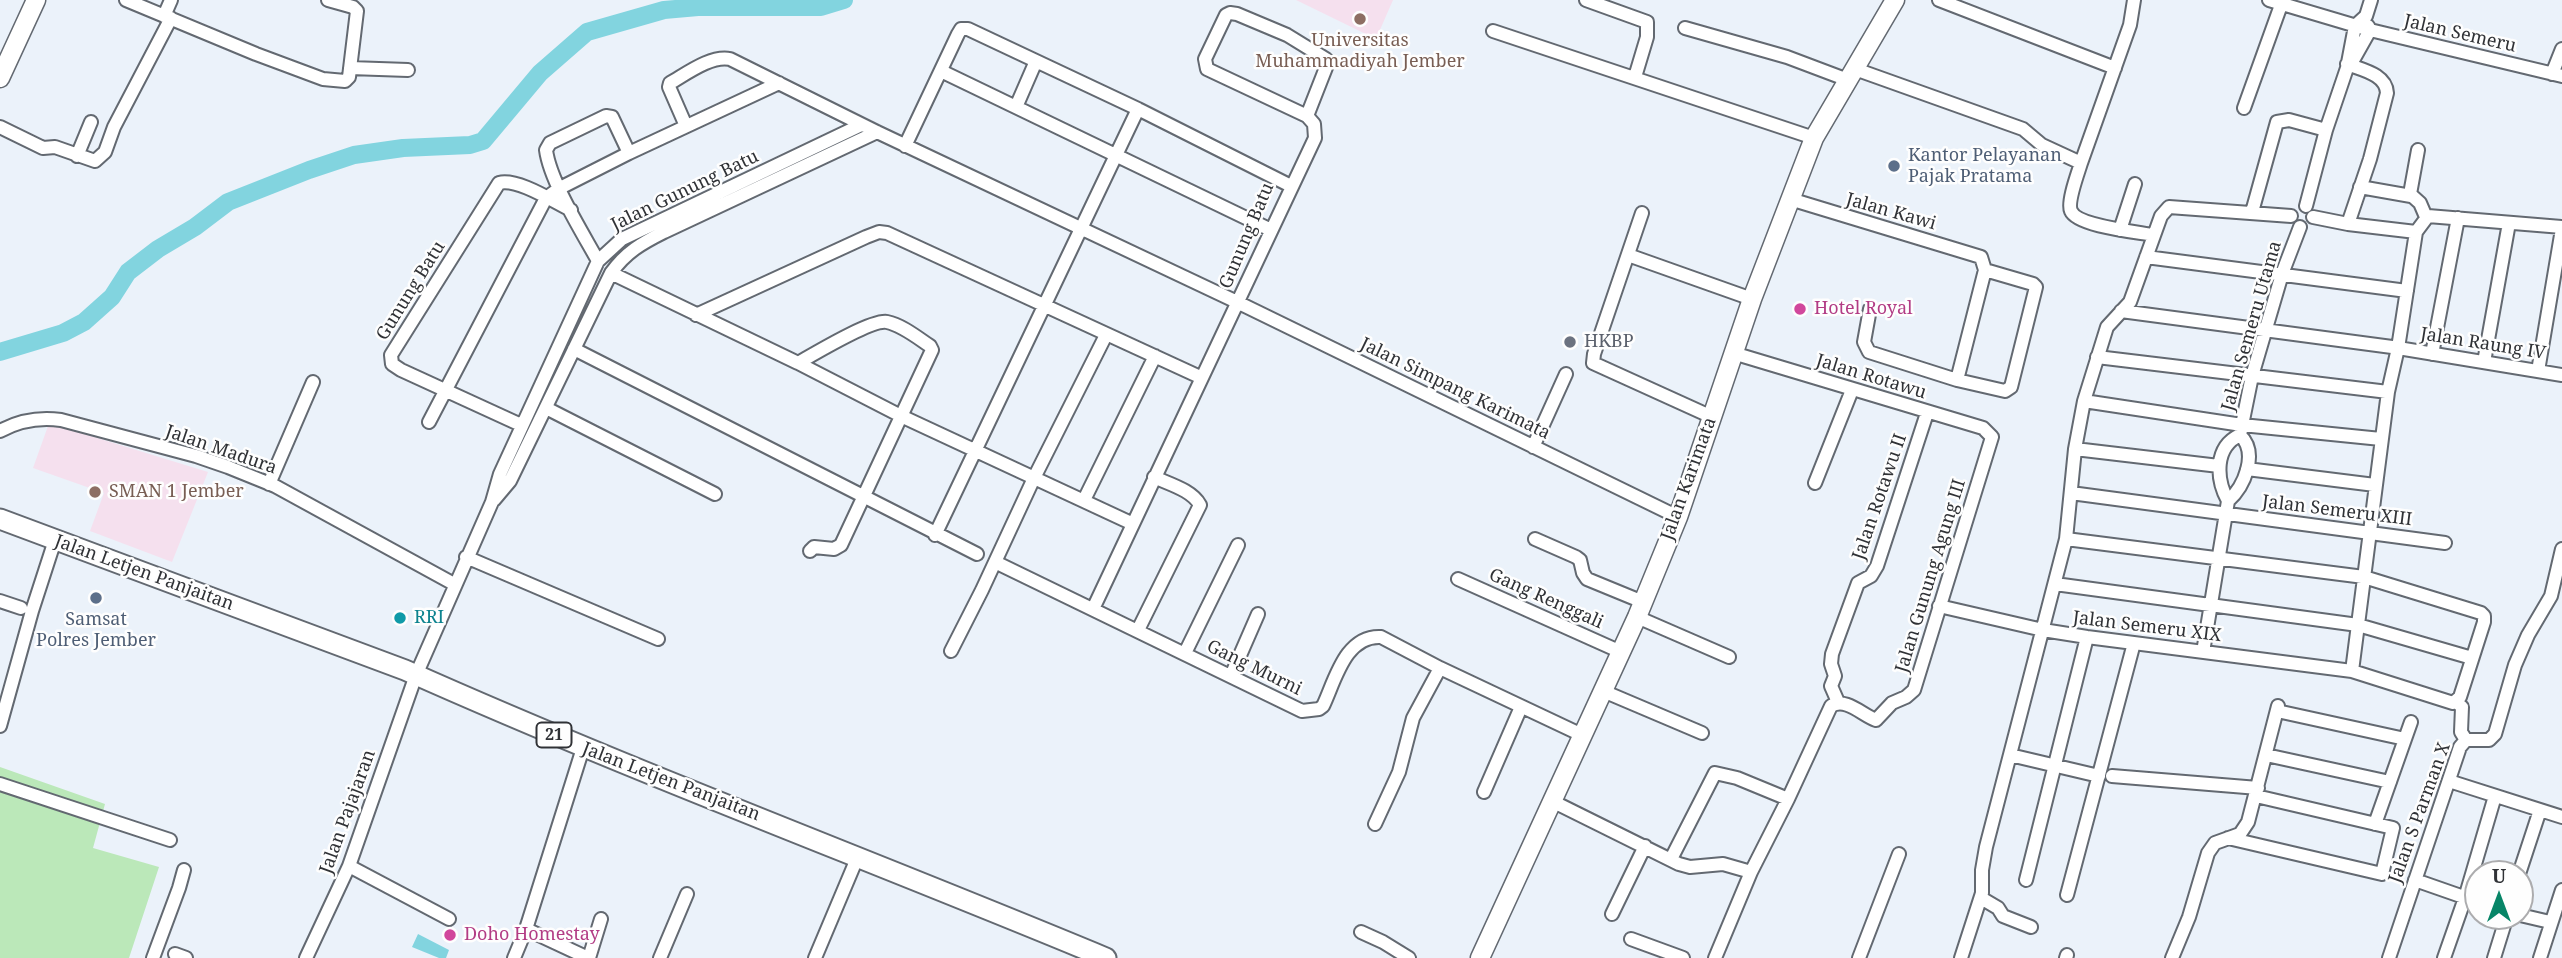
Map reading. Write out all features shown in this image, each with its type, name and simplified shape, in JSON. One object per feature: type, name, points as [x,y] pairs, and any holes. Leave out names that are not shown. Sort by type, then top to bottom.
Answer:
[{"type":"highway","name":"Jalan Letjen Panjaitan","points":[[0,519],[416,675],[583,748],[858,856],[1106,958]]},
{"type":"main road","points":[[0,78],[36,0]]},
{"type":"main road","name":"Jalan Karimata","points":[[1480,958],[1621,652],[1678,517],[1752,299],[1814,138],[1895,0]]},
{"type":"street","points":[[126,0],[323,79],[345,81],[349,77],[357,11],[328,0]]},
{"type":"street","points":[[0,127],[43,148],[55,147],[94,161],[101,157],[168,17],[170,0]]},
{"type":"street","points":[[1586,0],[1647,22],[1647,37],[1635,77]]},
{"type":"street","points":[[1939,0],[2115,68]]},
{"type":"street","points":[[2134,0],[2130,25],[2081,163],[2070,204],[2076,218],[2120,230],[2153,235]]},
{"type":"street","points":[[2371,0],[2366,16],[2355,26],[2348,66],[2326,130],[2309,211],[2310,223],[2300,227],[2293,223],[2291,216],[2296,207],[2309,211],[2348,224],[2416,232]]},
{"type":"street","points":[[2244,108],[2275,2]]},
{"type":"street","name":"Jalan Semeru","points":[[2275,2],[2370,30],[2557,75]]},
{"type":"street","points":[[1291,186],[1315,138],[1314,124],[1307,116],[1208,69],[1205,59],[1226,15],[1237,14],[1287,35],[1326,59],[1327,65],[1307,116]]},
{"type":"street","points":[[2348,66],[2370,30],[2366,16]]},
{"type":"street","points":[[1685,28],[1851,74],[2014,125],[2042,145],[2081,163]]},
{"type":"street","name":"Gunung Batu","points":[[905,146],[961,29],[976,32],[1138,109],[1291,186],[1093,609]]},
{"type":"street","points":[[1493,31],[1814,138]]},
{"type":"street","points":[[2557,75],[2562,49]]},
{"type":"street","points":[[686,126],[670,83],[721,58],[730,59],[1080,230]]},
{"type":"street","points":[[1016,107],[1036,61]]},
{"type":"street","points":[[2348,66],[2379,77],[2387,86],[2382,117],[2348,224]]},
{"type":"street","points":[[350,68],[408,70]]},
{"type":"street","points":[[941,71],[1271,230]]},
{"type":"street","points":[[429,422],[546,198],[560,188],[629,153],[779,83]]},
{"type":"street","points":[[935,535],[1138,109]]},
{"type":"street","points":[[598,261],[560,188],[547,158],[547,145],[604,116],[610,117],[629,153]]},
{"type":"street","points":[[2252,212],[2277,122],[2289,120],[2326,130]]},
{"type":"street","points":[[77,156],[91,122]]},
{"type":"street","name":"Jalan Gunung Batu","points":[[492,502],[510,481],[611,273],[621,258],[662,226],[861,125]]},
{"type":"street","name":"Jalan Gunung Batu","points":[[416,675],[492,502],[498,479],[598,261],[622,239],[662,226],[877,132]]},
{"type":"street","points":[[2411,196],[2418,150]]},
{"type":"street","name":"Gunung Batu","points":[[522,425],[395,367],[390,360],[391,355],[496,186],[503,182],[510,183],[571,211]]},
{"type":"street","points":[[2120,230],[2136,184]]},
{"type":"street","points":[[2360,187],[2411,196],[2420,203],[2426,216]]},
{"type":"street","name":"Jalan Kawi","points":[[1790,200],[1981,257],[1985,270]]},
{"type":"street","points":[[1961,958],[1982,895],[1983,857],[2066,539],[2075,449],[2084,401],[2109,323],[2133,295],[2153,235],[2161,216],[2169,207],[2291,216]]},
{"type":"street","points":[[1642,213],[1593,363],[1712,417]]},
{"type":"street","points":[[2426,216],[2562,228],[2538,371]]},
{"type":"street","points":[[2352,671],[2388,393],[2398,348],[2416,232],[2426,216]]},
{"type":"street","points":[[2432,354],[2458,218]]},
{"type":"street","points":[[2484,362],[2509,223]]},
{"type":"street","name":"Jalan Semeru Utama","points":[[2241,430],[2252,376],[2282,274],[2300,227]]},
{"type":"street","name":"Jalan Simpang Karimata","points":[[1080,230],[1237,302],[1678,517]]},
{"type":"street","points":[[696,316],[879,232],[908,241],[1200,377]]},
{"type":"street","points":[[1628,255],[1752,299]]},
{"type":"street","points":[[2146,257],[2407,291]]},
{"type":"street","points":[[1870,309],[1864,342],[1869,352],[1957,380],[2004,391],[2011,387],[2036,287],[2033,284],[1985,270],[1957,380]]},
{"type":"street","points":[[611,273],[901,416],[1131,523]]},
{"type":"street","name":"Jalan Raung IV","points":[[2122,311],[2398,348],[2562,375]]},
{"type":"street","points":[[569,322],[584,328]]},
{"type":"street","points":[[798,363],[879,322],[889,322],[899,327],[930,346],[932,350],[841,545],[834,550],[814,547],[810,551]]},
{"type":"street","points":[[951,651],[1106,335]]},
{"type":"street","points":[[574,349],[976,554]]},
{"type":"street","name":"Jalan Rotawu","points":[[1733,353],[1983,429],[1990,433],[1991,441]]},
{"type":"street","points":[[1084,500],[1154,356]]},
{"type":"street","points":[[2097,358],[2388,393]]},
{"type":"street","points":[[1533,447],[1566,373]]},
{"type":"street","points":[[269,484],[313,382]]},
{"type":"street","points":[[1815,483],[1852,390]]},
{"type":"street","points":[[2084,401],[2241,430],[2381,439]]},
{"type":"street","points":[[546,408],[715,494]]},
{"type":"street","name":"Jalan Rotawu II","points":[[1838,702],[1831,686],[1835,676],[1831,664],[1832,654],[1858,583],[1871,576],[1877,566],[1927,413]]},
{"type":"street","name":"Jalan Madura","points":[[0,431],[33,419],[61,420],[196,456],[269,484],[454,584]]},
{"type":"street","points":[[2228,501],[2221,489],[2219,466],[2226,445],[2241,430]]},
{"type":"street","points":[[2203,652],[2228,501],[2242,486],[2247,469],[2247,446],[2241,430]]},
{"type":"street","name":"Jalan Gunung Agung III","points":[[1838,702],[1876,720],[1892,703],[1910,694],[1991,441]]},
{"type":"street","points":[[2075,449],[2219,466]]},
{"type":"street","points":[[2247,469],[2375,485]]},
{"type":"street","points":[[1138,631],[1200,505],[1196,497],[1154,477]]},
{"type":"street","name":"Jalan Semeru XIII","points":[[2071,493],[2445,542]]},
{"type":"street","points":[[2066,539],[2364,577],[2482,614],[2484,622],[2460,698],[2456,702],[2462,708],[2461,732],[2466,740]]},
{"type":"street","points":[[0,726],[55,540]]},
{"type":"street","points":[[1535,540],[1576,556],[1587,579],[1729,657]]},
{"type":"street","points":[[1185,653],[1238,545]]},
{"type":"street","name":"Jalan S Parman X","points":[[2389,958],[2460,747],[2466,740],[2487,740],[2493,737],[2519,655],[2555,585],[2562,549]]},
{"type":"street","points":[[466,557],[657,639]]},
{"type":"street","name":"Gang Murni","points":[[995,562],[1302,711],[1307,712],[1323,706],[1343,660],[1353,648],[1370,638],[1381,637],[1440,668],[1583,735]]},
{"type":"street","name":"Gang Renggali","points":[[1458,579],[1621,652]]},
{"type":"street","points":[[2055,584],[2358,625],[2472,658]]},
{"type":"street","points":[[0,601],[21,608]]},
{"type":"street","points":[[2546,605],[2562,606]]},
{"type":"street","name":"Jalan Semeru XIX","points":[[1939,606],[2043,630],[2087,637],[2352,671],[2448,702],[2456,702]]},
{"type":"street","points":[[1231,676],[1258,614]]},
{"type":"street","points":[[2026,880],[2087,637]]},
{"type":"street","points":[[2067,895],[2105,776],[2134,643]]},
{"type":"street","points":[[0,667],[14,672]]},
{"type":"street","points":[[1375,824],[1399,772],[1413,718],[1440,668]]},
{"type":"street","name":"Jalan Pajajaran","points":[[306,958],[349,866],[416,675]]},
{"type":"street","points":[[1603,691],[1702,733]]},
{"type":"street","points":[[1715,958],[1751,872],[1828,712],[1838,702]]},
{"type":"street","points":[[1484,792],[1521,707]]},
{"type":"street","points":[[2172,958],[2189,916],[2208,853],[2214,843],[2245,830],[2278,708],[2405,739]]},
{"type":"street","points":[[2375,824],[2411,722]]},
{"type":"street","points":[[514,958],[526,929],[583,748]]},
{"type":"street","points":[[2010,755],[2105,776],[2257,792],[2393,828],[2382,874],[2228,838]]},
{"type":"street","points":[[2266,755],[2390,782]]},
{"type":"street","points":[[1671,859],[1713,774],[1718,772],[1737,778],[1788,799]]},
{"type":"street","points":[[2449,781],[2562,817]]},
{"type":"street","points":[[0,784],[170,840]]},
{"type":"street","points":[[2481,860],[2495,796]]},
{"type":"street","points":[[1552,801],[1690,867],[1723,864],[1751,872]]},
{"type":"street","points":[[2524,860],[2540,810]]},
{"type":"street","points":[[1612,914],[1645,846]]},
{"type":"street","points":[[1860,958],[1899,854]]},
{"type":"street","points":[[815,958],[858,856]]},
{"type":"street","points":[[349,866],[449,919]]},
{"type":"street","points":[[153,958],[184,870]]},
{"type":"street","points":[[2415,880],[2464,897]]},
{"type":"street","points":[[2540,958],[2562,890]]},
{"type":"street","points":[[660,958],[687,894]]},
{"type":"street","points":[[1982,895],[1998,908],[2003,916],[2031,927]]},
{"type":"street","points":[[2444,958],[2464,917]]},
{"type":"street","points":[[2534,918],[2550,922]]},
{"type":"street","points":[[526,929],[589,958],[601,919]]},
{"type":"street","points":[[2494,958],[2503,930]]},
{"type":"street","points":[[1360,932],[1409,958]]},
{"type":"street","points":[[1631,939],[1683,958]]},
{"type":"shaded area","name":"Universitas Muhammadiyah Jember","points":[[1296,0],[1393,0],[1376,39]]},
{"type":"shaded area","points":[[48,426],[68,429],[208,472],[172,562],[90,531],[104,493],[33,468]]},
{"type":"green space","points":[[0,767],[105,804],[93,848],[159,867],[129,958],[0,958]]},
{"type":"water","points":[[418,934],[449,950],[446,958],[439,958],[412,947]]},
{"type":"waterway","points":[[0,352],[63,333],[84,322],[112,297],[128,272],[228,202],[354,155],[403,148],[470,145],[483,141],[540,73],[587,32],[664,10],[698,7],[821,7],[844,0]]},
{"type":"place","name":"Universitas Muhammadiyah Jember","points":[[1360,19]]},
{"type":"place","name":"Kantor Pelayanan Pajak Pratama","points":[[1894,166]]},
{"type":"place","name":"Hotel Royal","points":[[1800,309]]},
{"type":"place","name":"HKBP","points":[[1570,342]]},
{"type":"place","name":"SMAN 1 Jember","points":[[95,492]]},
{"type":"place","name":"Samsat Polres Jember","points":[[96,598]]},
{"type":"place","name":"RRI","points":[[400,618]]},
{"type":"place","name":"Doho Homestay","points":[[450,935]]}]
